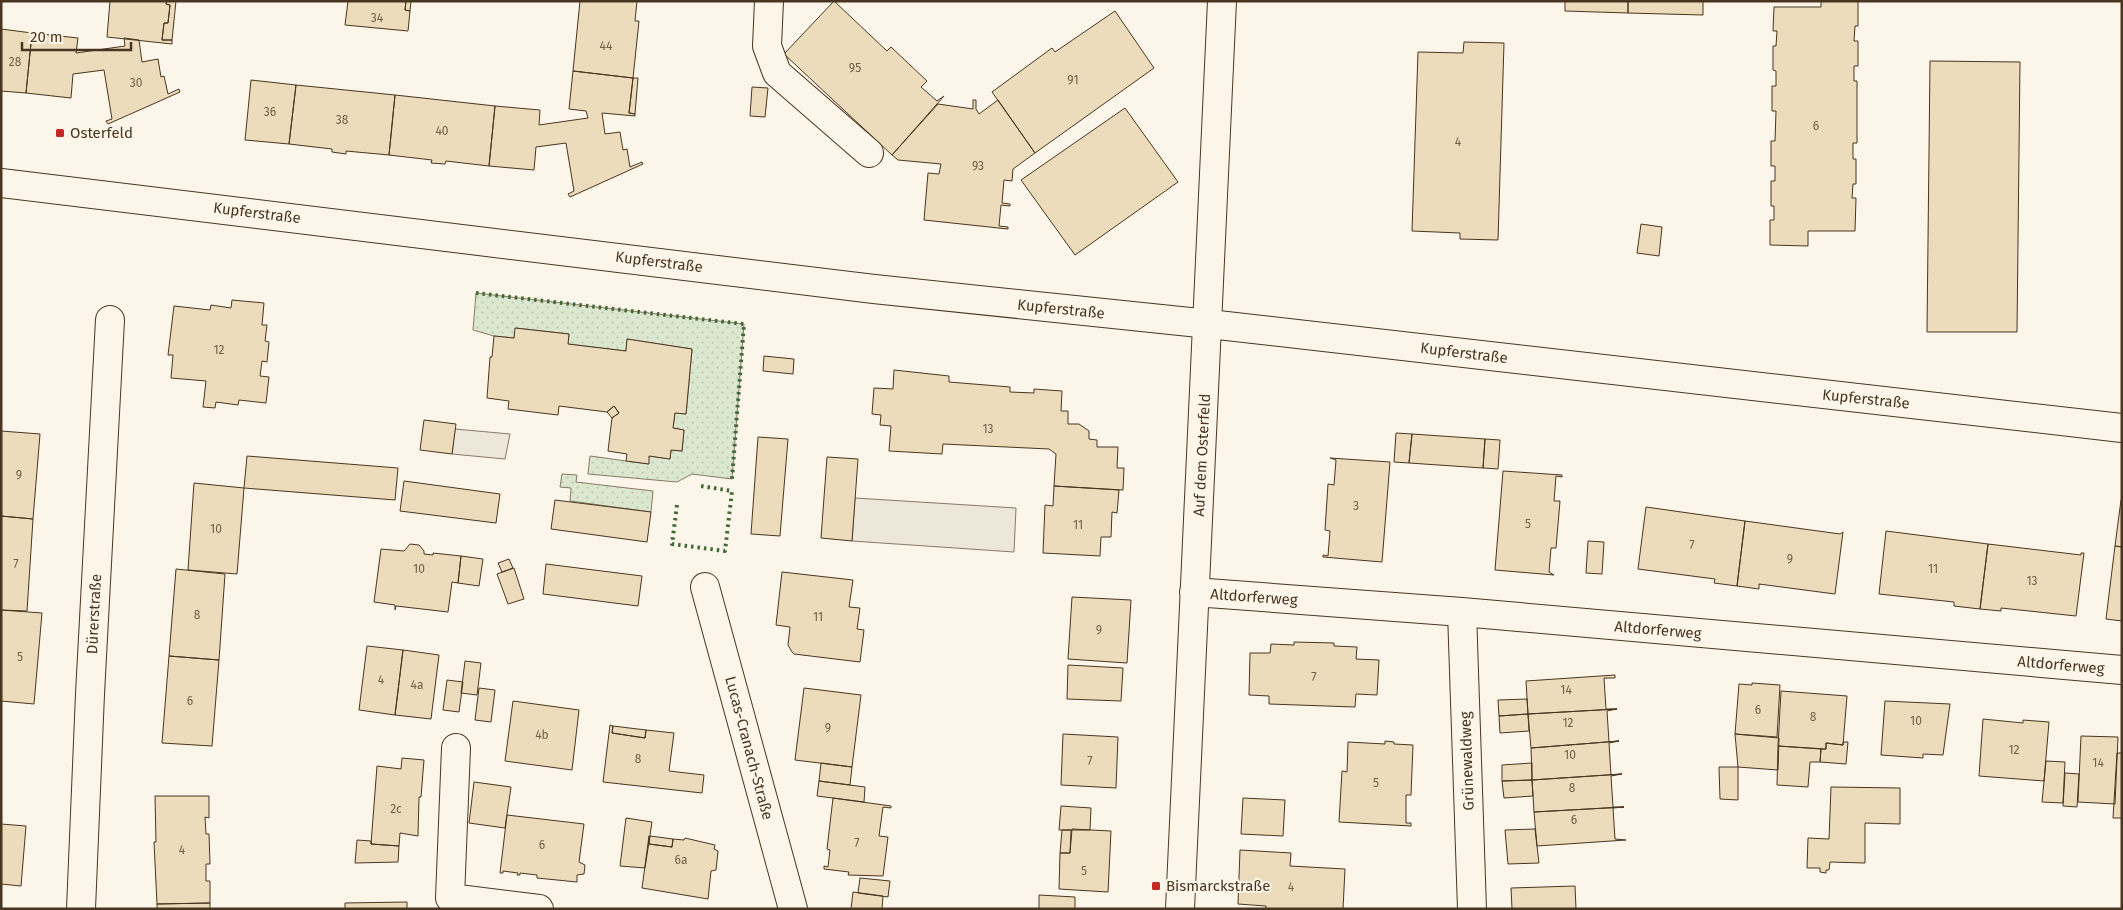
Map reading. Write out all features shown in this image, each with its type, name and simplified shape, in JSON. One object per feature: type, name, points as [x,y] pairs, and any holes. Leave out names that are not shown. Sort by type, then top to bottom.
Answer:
[{"type":"street","points":[[769,1],[767,46],[777,73],[869,153]]},
{"type":"street","name":"Auf dem Osterfeld","points":[[1180,909],[1222,1]]},
{"type":"street","name":"Kupferstraße","points":[[1,183],[864,288],[1208,324],[2122,428]]},
{"type":"street","name":"Dürerstraße","points":[[81,909],[90,694],[110,320]]},
{"type":"street","name":"Lucas-Cranach-Straße","points":[[705,586],[792,909]]},
{"type":"street","name":"Altdorferweg","points":[[1194,592],[1462,612],[2122,670]]},
{"type":"street","name":"Grünewaldweg","points":[[1462,612],[1472,909]]},
{"type":"street","points":[[456,748],[450,898],[539,909]]},
{"type":"green space","points":[[476,293],[744,324],[732,479],[692,474],[677,482],[588,474],[590,456],[648,464],[649,456],[670,459],[671,450],[682,451],[684,430],[673,428],[675,413],[686,414],[692,349],[627,339],[626,351],[568,344],[569,334],[516,328],[514,338],[494,336],[473,330]]},
{"type":"green space","points":[[562,474],[577,475],[576,482],[653,491],[651,512],[570,501],[571,488],[560,487]]},
{"type":"shaded area","points":[[455,429],[510,434],[505,459],[452,454]]},
{"type":"shaded area","points":[[855,498],[1016,508],[1014,552],[852,541]]},
{"type":"building","points":[[110,1],[167,1],[166,4],[170,5],[168,23],[164,23],[162,40],[172,40],[172,44],[107,37]]},
{"type":"building","points":[[167,1],[176,1],[172,40],[162,40],[164,23],[168,23],[170,5],[166,4]]},
{"type":"building","points":[[348,1],[406,1],[405,10],[410,11],[408,31],[345,25]]},
{"type":"building","points":[[406,1],[411,1],[410,11],[405,10]]},
{"type":"building","points":[[580,1],[637,1],[635,21],[639,21],[633,78],[573,71]]},
{"type":"building","points":[[834,1],[887,51],[891,47],[927,81],[921,87],[937,101],[944,96],[892,155],[784,54]]},
{"type":"building","points":[[1565,1],[1628,1],[1628,13],[1565,11]]},
{"type":"building","points":[[1628,1],[1703,1],[1703,15],[1628,13]]},
{"type":"building","points":[[1821,1],[1858,1],[1858,26],[1855,26],[1854,41],[1858,41],[1858,66],[1854,66],[1854,81],[1857,81],[1857,143],[1853,143],[1853,159],[1856,159],[1856,184],[1853,184],[1852,198],[1856,198],[1855,231],[1808,231],[1808,246],[1770,245],[1770,220],[1774,220],[1774,206],[1771,206],[1771,181],[1775,181],[1775,166],[1771,166],[1771,141],[1775,141],[1776,111],[1772,111],[1772,86],[1776,86],[1776,71],[1773,70],[1773,46],[1776,46],[1777,31],[1773,31],[1774,7],[1821,7]]},
{"type":"building","points":[[1115,11],[1154,68],[1035,153],[992,92],[1052,48],[1055,52]]},
{"type":"building","points":[[1,29],[32,33],[26,93],[1,91]]},
{"type":"building","points":[[32,33],[78,38],[76,53],[125,46],[124,38],[139,40],[142,62],[158,59],[161,77],[164,76],[168,94],[179,89],[180,92],[108,124],[106,121],[112,119],[104,70],[73,74],[71,98],[26,93]]},
{"type":"building","points":[[1464,42],[1504,43],[1498,240],[1460,239],[1460,233],[1412,231],[1418,52],[1463,53]]},
{"type":"building","points":[[1930,61],[2020,62],[2017,332],[1927,332]]},
{"type":"building","points":[[573,71],[633,78],[629,113],[635,114],[635,116],[602,113],[605,134],[620,132],[623,150],[627,149],[630,167],[642,162],[643,164],[570,197],[568,194],[574,191],[566,143],[536,147],[534,170],[489,166],[495,106],[540,110],[539,125],[588,118],[586,111],[569,109]]},
{"type":"building","points":[[633,78],[638,78],[635,114],[629,113]]},
{"type":"building","points":[[251,80],[296,85],[289,144],[245,140]]},
{"type":"building","points":[[296,85],[395,95],[389,155],[346,151],[346,154],[332,152],[332,149],[289,144]]},
{"type":"building","points":[[752,87],[768,88],[765,117],[750,116]]},
{"type":"building","points":[[395,95],[495,106],[489,166],[446,161],[445,164],[431,163],[432,160],[389,155]]},
{"type":"building","points":[[973,100],[976,100],[976,109],[979,114],[998,100],[1035,153],[1013,169],[1012,181],[1004,180],[1002,203],[1010,204],[1010,206],[1001,205],[999,226],[1008,227],[1008,229],[924,220],[928,173],[939,174],[941,164],[898,160],[892,155],[938,104],[973,109]]},
{"type":"building","points":[[1125,108],[1178,182],[1075,255],[1021,180]]},
{"type":"building","points":[[1641,224],[1662,227],[1659,256],[1637,253]]},
{"type":"building","points":[[232,300],[264,303],[262,325],[267,325],[265,341],[269,342],[267,362],[262,361],[260,376],[269,377],[266,403],[239,400],[238,405],[216,402],[215,408],[203,407],[206,381],[171,378],[173,355],[168,355],[174,306],[210,310],[211,305],[231,308]]},
{"type":"building","points":[[515,328],[569,334],[568,344],[626,351],[627,339],[692,349],[686,414],[675,413],[673,428],[684,430],[682,451],[671,450],[670,459],[649,456],[649,464],[626,461],[627,454],[608,451],[612,418],[619,413],[614,406],[607,412],[559,406],[558,415],[508,409],[509,401],[487,398],[490,357],[492,357],[494,336],[514,338]]},
{"type":"building","points":[[764,356],[794,359],[793,374],[763,371]]},
{"type":"building","points":[[894,370],[949,376],[949,382],[1010,387],[1010,392],[1034,393],[1034,389],[1062,391],[1061,411],[1068,411],[1068,424],[1079,424],[1089,431],[1089,439],[1097,440],[1097,447],[1118,447],[1117,468],[1124,468],[1123,490],[1054,486],[1056,454],[1049,449],[943,444],[942,454],[889,451],[891,426],[880,425],[881,415],[872,414],[874,388],[893,389]]},
{"type":"building","points":[[614,406],[619,413],[612,418],[607,412]]},
{"type":"building","points":[[424,420],[456,424],[452,454],[420,450]]},
{"type":"building","points":[[1,431],[40,434],[33,519],[1,516]]},
{"type":"building","points":[[1396,433],[1412,434],[1409,463],[1394,462]]},
{"type":"building","points":[[1412,434],[1485,439],[1483,468],[1409,463]]},
{"type":"building","points":[[758,437],[788,439],[780,536],[751,534]]},
{"type":"building","points":[[1485,439],[1500,440],[1498,469],[1483,468]]},
{"type":"building","points":[[247,456],[398,468],[395,500],[244,488]]},
{"type":"building","points":[[827,457],[858,459],[852,541],[821,538]]},
{"type":"building","points":[[1330,458],[1390,462],[1382,562],[1323,557],[1323,555],[1328,556],[1330,531],[1325,530],[1328,484],[1334,485],[1336,460]]},
{"type":"building","points":[[1503,471],[1562,475],[1562,477],[1556,476],[1554,501],[1560,501],[1556,548],[1551,548],[1549,572],[1554,575],[1495,570]]},
{"type":"building","points":[[404,481],[500,494],[496,523],[400,511]]},
{"type":"building","points":[[194,483],[244,488],[237,574],[188,570]]},
{"type":"building","points":[[1054,486],[1119,490],[1117,513],[1112,512],[1111,537],[1101,537],[1100,556],[1043,553],[1045,505],[1053,506]]},
{"type":"building","points":[[555,500],[651,512],[647,542],[551,529]]},
{"type":"building","points":[[2122,500],[2122,547],[2115,546]]},
{"type":"building","points":[[1646,507],[1745,521],[1737,586],[1714,583],[1715,579],[1638,569]]},
{"type":"building","points":[[1,516],[33,519],[27,611],[1,610]]},
{"type":"building","points":[[1745,521],[1840,534],[1843,532],[1835,594],[1759,584],[1759,589],[1737,586]]},
{"type":"building","points":[[1886,531],[1988,544],[1980,609],[1954,606],[1954,602],[1879,594]]},
{"type":"building","points":[[1588,541],[1604,542],[1602,574],[1586,573]]},
{"type":"building","points":[[410,544],[419,545],[424,554],[461,556],[458,583],[452,582],[448,612],[396,606],[395,610],[395,605],[374,602],[381,549],[404,551]]},
{"type":"building","points":[[1988,544],[2081,555],[2081,553],[2084,553],[2076,616],[2001,608],[2001,611],[1980,609]]},
{"type":"building","points":[[2115,546],[2122,547],[2122,621],[2106,619]]},
{"type":"building","points":[[461,556],[483,559],[479,586],[458,583]]},
{"type":"building","points":[[509,559],[513,568],[502,572],[498,563]]},
{"type":"building","points":[[546,564],[642,576],[638,606],[543,594]]},
{"type":"building","points":[[514,568],[524,599],[508,604],[497,574]]},
{"type":"building","points":[[176,569],[225,574],[219,660],[169,656]]},
{"type":"building","points":[[782,572],[853,580],[849,607],[860,608],[857,629],[864,630],[860,662],[794,654],[792,652],[788,645],[790,627],[776,625]]},
{"type":"building","points":[[1072,597],[1131,600],[1127,663],[1068,659]]},
{"type":"building","points":[[1,610],[42,613],[34,704],[1,701]]},
{"type":"building","points":[[1294,642],[1334,643],[1334,646],[1357,647],[1356,659],[1379,660],[1377,695],[1356,694],[1355,707],[1269,704],[1269,696],[1249,695],[1250,653],[1270,653],[1271,644],[1294,645]]},
{"type":"building","points":[[367,646],[403,650],[395,715],[359,710]]},
{"type":"building","points":[[403,650],[439,655],[431,719],[395,715]]},
{"type":"building","points":[[169,656],[219,660],[212,746],[162,743]]},
{"type":"building","points":[[465,661],[481,663],[477,695],[461,693]]},
{"type":"building","points":[[1068,665],[1123,668],[1121,701],[1067,699]]},
{"type":"building","points":[[1615,675],[1615,678],[1604,678],[1606,709],[1617,709],[1528,714],[1526,681]]},
{"type":"building","points":[[447,680],[463,682],[459,712],[443,710]]},
{"type":"building","points":[[1752,683],[1780,685],[1777,737],[1735,734],[1739,684],[1752,685]]},
{"type":"building","points":[[479,688],[495,690],[491,722],[475,720]]},
{"type":"building","points":[[804,688],[861,695],[852,767],[795,760]]},
{"type":"building","points":[[1781,691],[1847,696],[1843,745],[1826,743],[1826,749],[1778,746]]},
{"type":"building","points":[[1527,699],[1528,714],[1499,716],[1498,700]]},
{"type":"building","points":[[513,701],[579,710],[572,770],[505,761]]},
{"type":"building","points":[[1885,701],[1950,704],[1943,755],[1923,754],[1923,758],[1881,755]]},
{"type":"building","points":[[1617,709],[1607,711],[1609,742],[1531,748],[1528,714]]},
{"type":"building","points":[[1528,714],[1529,731],[1500,733],[1499,716]]},
{"type":"building","points":[[1983,719],[2023,723],[2023,720],[2049,722],[2044,781],[1979,776]]},
{"type":"building","points":[[610,725],[613,726],[612,733],[645,738],[646,730],[674,733],[669,771],[704,775],[702,793],[603,782]]},
{"type":"building","points":[[613,726],[646,730],[645,738],[612,733]]},
{"type":"building","points":[[1063,734],[1118,737],[1116,788],[1061,785]]},
{"type":"building","points":[[1735,734],[1779,738],[1778,770],[1738,767]]},
{"type":"building","points":[[2081,736],[2118,737],[2115,804],[2078,802]]},
{"type":"building","points":[[1385,741],[1394,742],[1394,744],[1413,745],[1411,795],[1406,795],[1406,823],[1411,823],[1411,826],[1339,822],[1342,771],[1347,772],[1348,742],[1385,744]]},
{"type":"building","points":[[1619,741],[1609,743],[1611,775],[1532,780],[1531,748]]},
{"type":"building","points":[[1843,742],[1848,742],[1846,764],[1820,762],[1821,749],[1826,749],[1826,743],[1843,745]]},
{"type":"building","points":[[1778,746],[1821,749],[1820,762],[1810,762],[1808,787],[1777,785]]},
{"type":"building","points":[[2117,753],[2122,753],[2122,818],[2113,818]]},
{"type":"building","points":[[402,758],[424,760],[421,797],[419,797],[418,836],[400,833],[399,846],[371,844],[377,766],[401,769]]},
{"type":"building","points":[[2046,761],[2065,762],[2063,803],[2042,802]]},
{"type":"building","points":[[821,763],[852,767],[850,785],[819,781]]},
{"type":"building","points":[[1532,763],[1532,780],[1502,781],[1502,765]]},
{"type":"building","points":[[1719,767],[1738,767],[1738,800],[1720,799]]},
{"type":"building","points":[[2065,773],[2079,774],[2077,807],[2063,806]]},
{"type":"building","points":[[1622,774],[1611,776],[1613,807],[1624,807],[1534,812],[1532,780]]},
{"type":"building","points":[[1532,780],[1533,796],[1504,798],[1502,781]]},
{"type":"building","points":[[819,781],[865,787],[864,802],[817,796]]},
{"type":"building","points":[[474,782],[511,787],[505,828],[469,823]]},
{"type":"building","points":[[1831,787],[1900,788],[1900,824],[1865,823],[1865,863],[1830,862],[1829,870],[1826,870],[1826,873],[1820,872],[1820,868],[1807,868],[1808,838],[1829,839]]},
{"type":"building","points":[[155,796],[209,796],[209,818],[205,817],[206,834],[209,834],[210,864],[206,864],[206,881],[210,881],[210,903],[157,904],[154,842],[156,842]]},
{"type":"building","points":[[833,798],[891,806],[891,808],[883,807],[879,836],[888,837],[883,876],[848,875],[849,872],[824,869],[824,866],[828,867],[830,850],[827,849]]},
{"type":"building","points":[[1243,798],[1285,800],[1283,836],[1241,834]]},
{"type":"building","points":[[1061,806],[1091,808],[1090,830],[1059,830]]},
{"type":"building","points":[[1624,807],[1613,808],[1615,839],[1626,840],[1537,846],[1534,812]]},
{"type":"building","points":[[507,815],[584,824],[579,862],[585,865],[584,874],[577,875],[577,882],[537,878],[537,875],[520,873],[520,875],[517,875],[518,873],[503,871],[503,873],[500,873]]},
{"type":"building","points":[[626,818],[652,822],[645,868],[620,866]]},
{"type":"building","points":[[1,824],[26,826],[21,886],[1,884]]},
{"type":"building","points":[[1072,829],[1111,831],[1108,892],[1059,889],[1060,853],[1070,853]]},
{"type":"building","points":[[1535,829],[1539,863],[1508,864],[1505,830]]},
{"type":"building","points":[[1062,830],[1071,830],[1070,853],[1060,853]]},
{"type":"building","points":[[649,836],[649,844],[672,847],[673,839],[684,840],[685,838],[715,845],[714,849],[718,851],[716,870],[711,871],[708,899],[642,888]]},
{"type":"building","points":[[650,836],[673,839],[672,847],[649,844]]},
{"type":"building","points":[[357,840],[371,841],[371,844],[399,846],[398,862],[355,863]]},
{"type":"building","points":[[1240,850],[1291,853],[1290,866],[1345,869],[1343,909],[1266,909],[1266,906],[1238,904]]},
{"type":"building","points":[[860,878],[890,881],[888,897],[858,893]]},
{"type":"building","points":[[1575,886],[1576,909],[1512,909],[1511,888]]},
{"type":"building","points":[[853,892],[883,896],[882,909],[851,909]]},
{"type":"building","points":[[1039,895],[1075,897],[1075,909],[1039,909]]},
{"type":"building","points":[[407,902],[407,909],[345,909],[345,903]]},
{"type":"building","points":[[210,903],[210,909],[157,909],[157,904]]},
{"type":"hedge","points":[[476,293],[744,324],[732,479]]},
{"type":"hedge","points":[[677,505],[672,544],[725,551],[732,491],[701,486]]},
{"type":"place","name":"Osterfeld","points":[[60,133]]},
{"type":"place","name":"Bismarckstraße","points":[[1156,886]]}]
